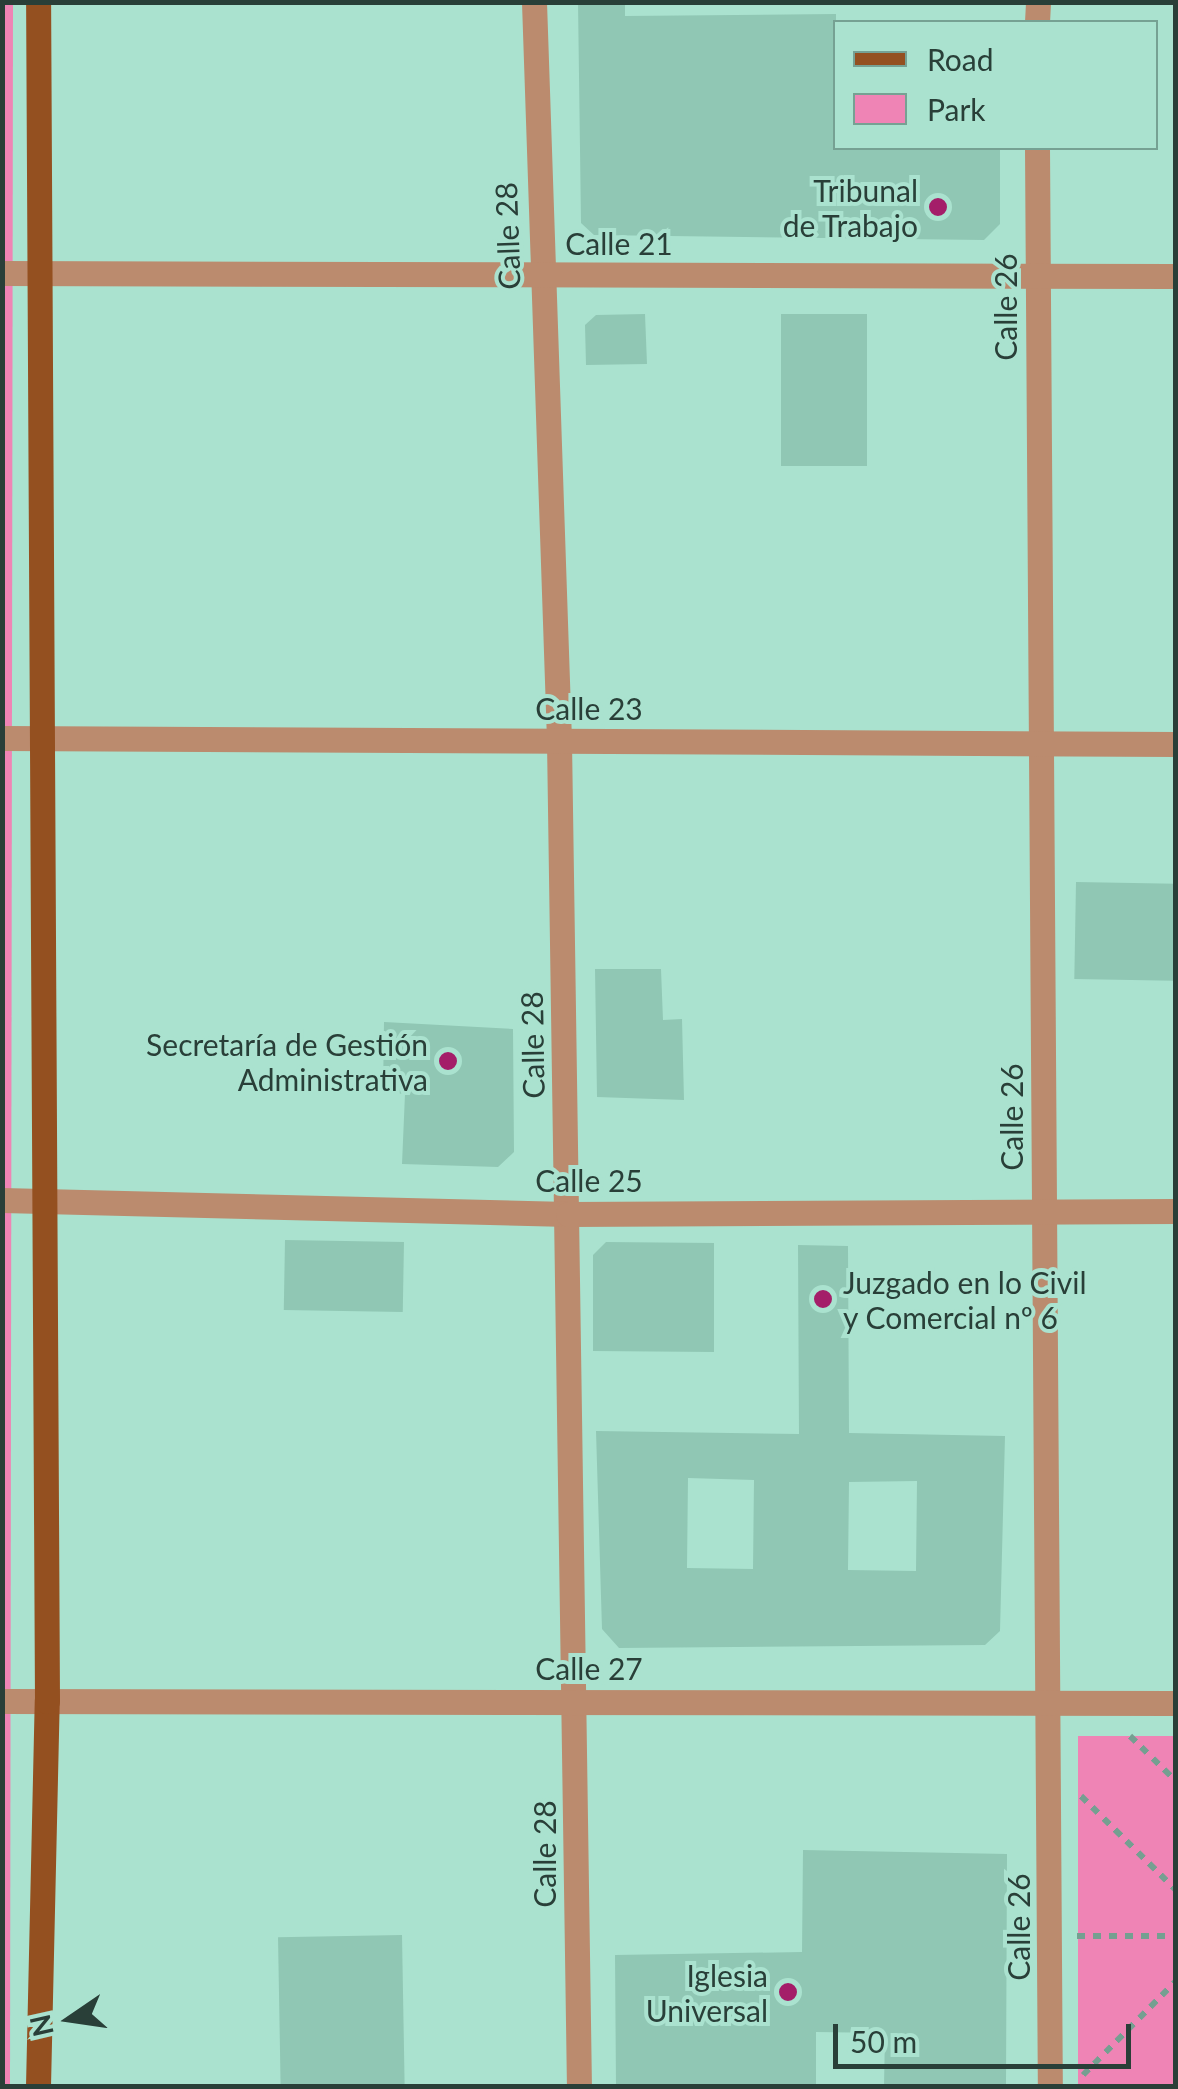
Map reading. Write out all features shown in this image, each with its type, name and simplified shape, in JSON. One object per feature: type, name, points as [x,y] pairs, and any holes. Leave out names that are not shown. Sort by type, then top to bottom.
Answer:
[{"type":"main road","points":[[38,2],[36,273],[47,1700],[38,2086]]},
{"type":"street","name":"Calle 28","points":[[534,2],[540,276],[559,740],[576,1700],[578,2086]]},
{"type":"street","name":"Calle 26","points":[[1037,150],[1051,1704],[1050,2086]]},
{"type":"street","name":"Calle 21","points":[[2,273],[1176,276]]},
{"type":"street","name":"Calle 23","points":[[2,738],[1176,744]]},
{"type":"street","name":"Calle 25","points":[[2,1200],[568,1214],[1176,1210]]},
{"type":"street","name":"Calle 27","points":[[2,1701],[1176,1702]]},
{"type":"path","points":[[1125,1731],[1176,1781]]},
{"type":"path","points":[[1070,1786],[1176,1890]]},
{"type":"path","points":[[1069,1936],[1176,1936]]},
{"type":"path","points":[[1072,2086],[1176,1982]]},
{"type":"green space","points":[[13,2],[10,2086],[3,2086],[2,3]]},
{"type":"green space","points":[[1078,1736],[1175,1736],[1175,2086],[1078,2086]]},
{"type":"building","points":[[578,2],[625,2],[625,16],[836,14],[833,150],[1000,150],[1000,224],[984,240],[594,235],[581,223]]},
{"type":"building","points":[[645,314],[647,364],[586,365],[585,325],[596,315]]},
{"type":"building","points":[[781,314],[867,314],[867,466],[781,466]]},
{"type":"building","points":[[1076,882],[1176,884],[1174,981],[1074,979]]},
{"type":"building","points":[[595,969],[661,969],[663,1020],[682,1019],[684,1100],[597,1097]]},
{"type":"building","points":[[384,1022],[513,1029],[514,1152],[498,1167],[402,1164],[405,1094],[383,1092]]},
{"type":"building","points":[[285,1240],[404,1242],[403,1312],[284,1310]]},
{"type":"building","points":[[606,1242],[714,1243],[714,1352],[593,1351],[593,1255]]},
{"type":"building","points":[[798,1245],[848,1246],[849,1433],[1005,1436],[1000,1631],[985,1645],[619,1648],[602,1629],[596,1431],[799,1434]],"holes":[[[688,1478],[754,1480],[753,1569],[687,1568]],[[917,1481],[916,1571],[848,1570],[849,1482]]]},
{"type":"building","points":[[803,1850],[1007,1854],[1006,2086],[884,2086],[885,2033],[816,2032],[816,2086],[616,2086],[615,1955],[802,1952]]},
{"type":"building","points":[[402,1935],[405,2086],[281,2086],[278,1937]]},
{"type":"place","name":"Tribunal de Trabajo","points":[[938,207]]},
{"type":"place","name":"Secretaría de Gestión Administrativa","points":[[448,1061]]},
{"type":"place","name":"Juzgado en lo Civil y Comercial nº 6","points":[[823,1299]]},
{"type":"place","name":"Iglesia Universal","points":[[788,1992]]}]
